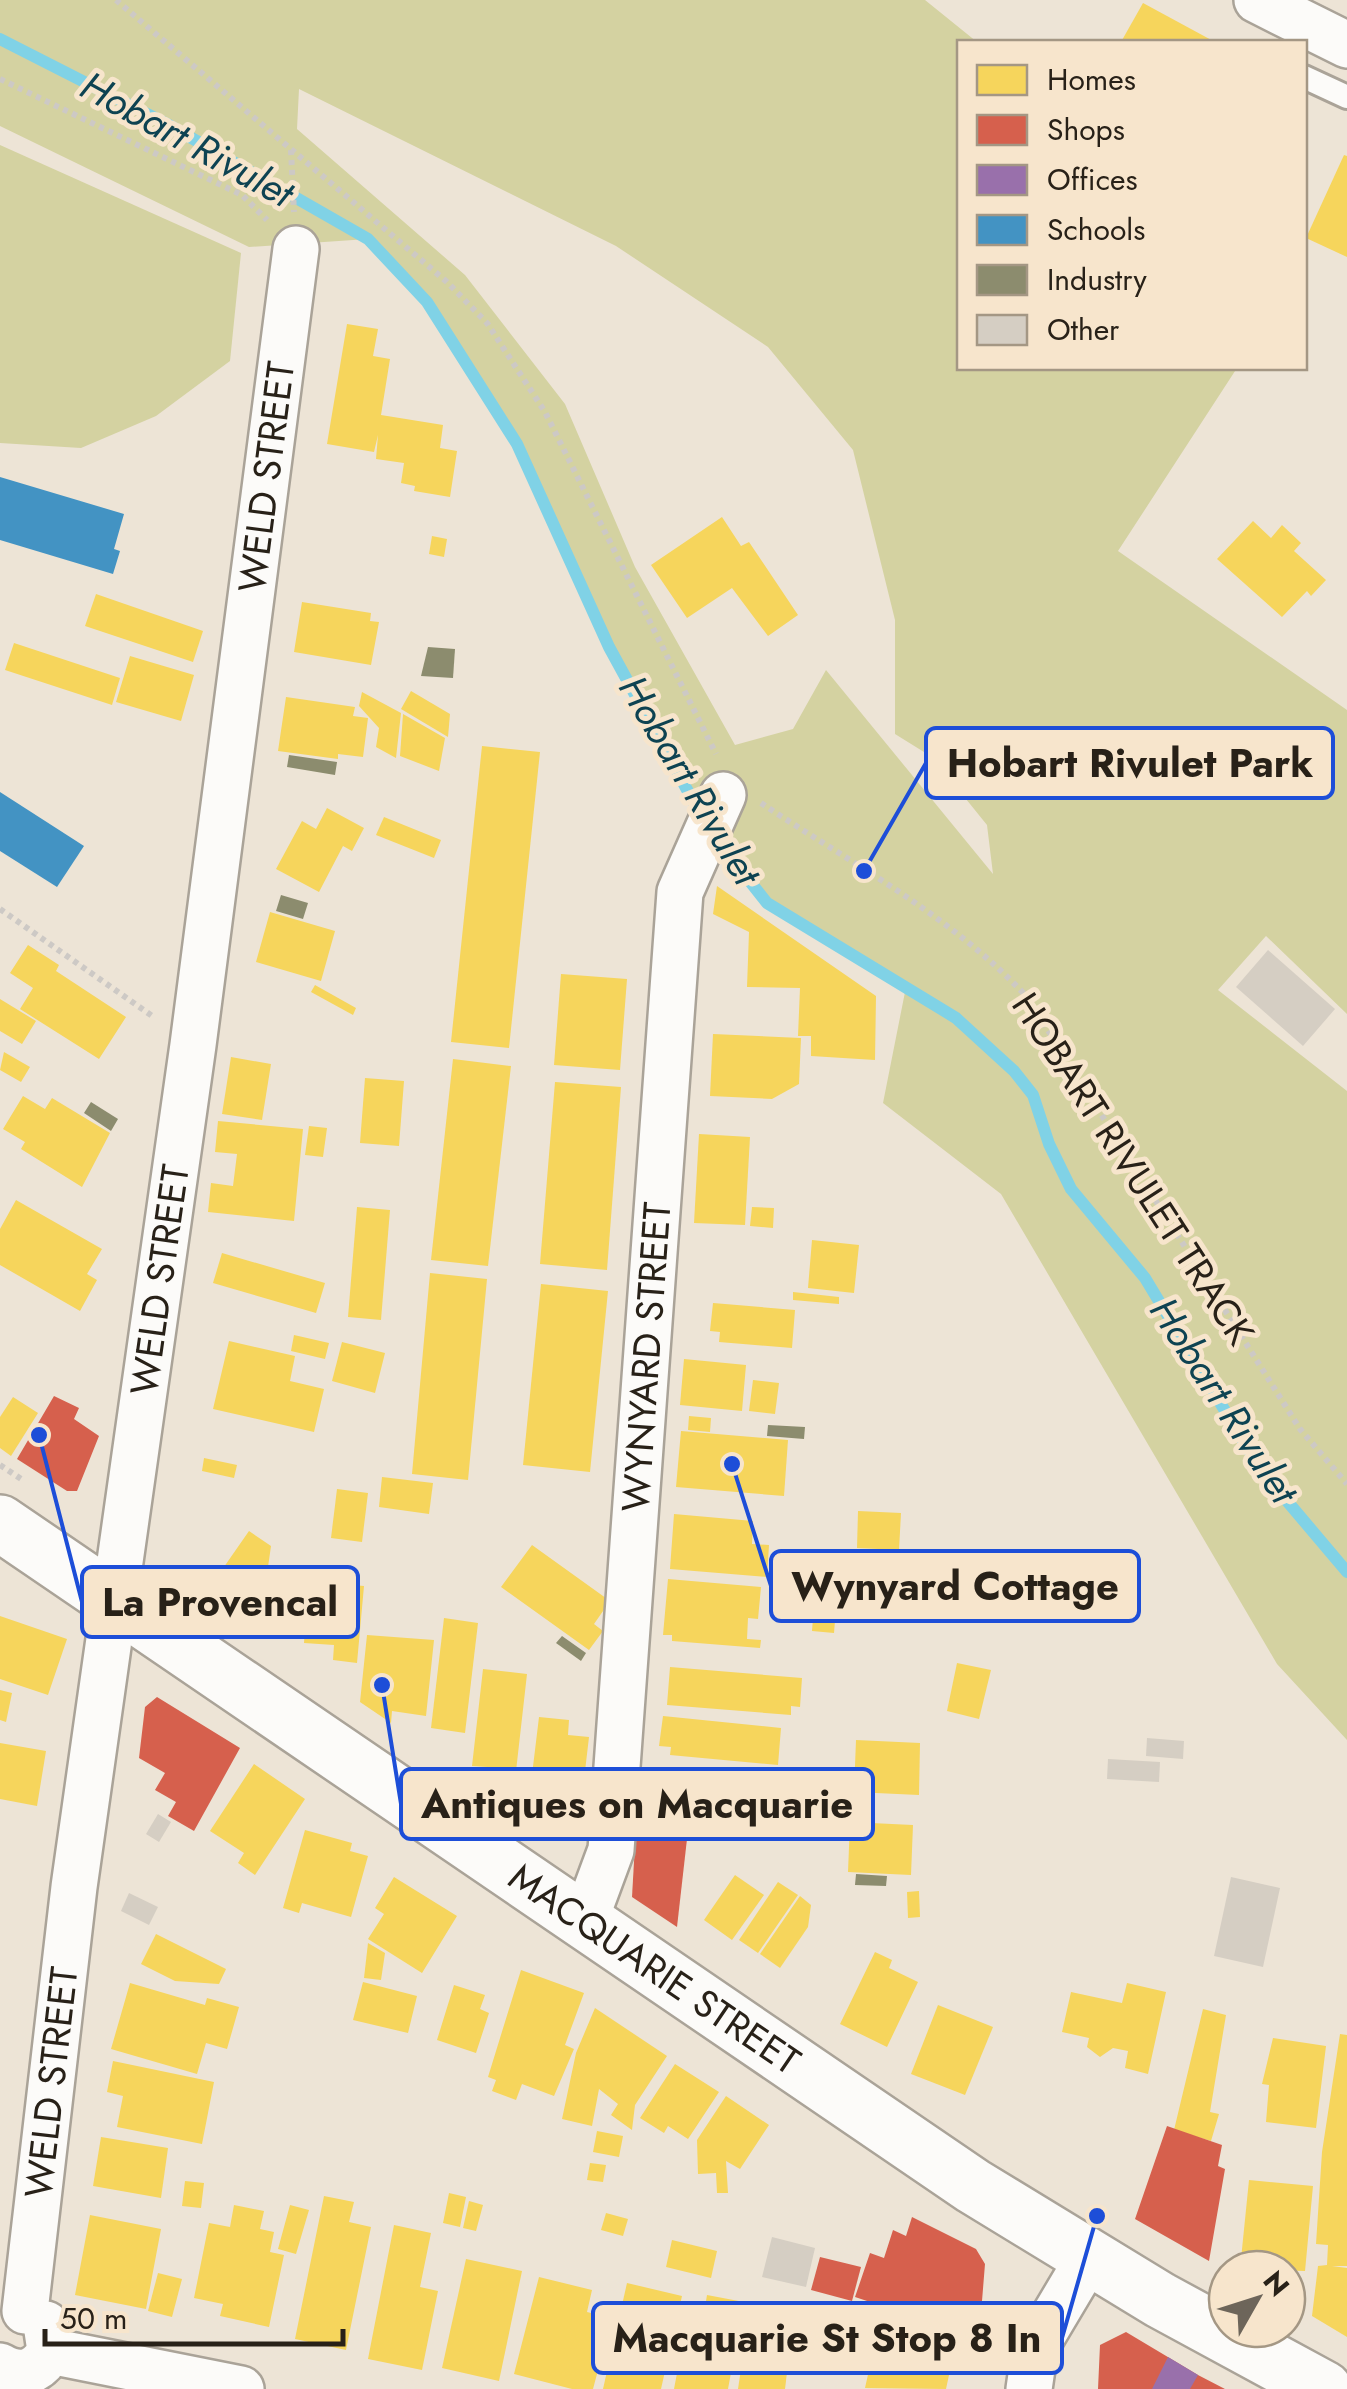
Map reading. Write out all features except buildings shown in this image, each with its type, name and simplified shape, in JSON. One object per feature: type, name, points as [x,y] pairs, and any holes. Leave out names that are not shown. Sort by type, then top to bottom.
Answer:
[{"type":"street","points":[[1258,0],[1347,45]]},
{"type":"street","name":"WELD STREET","points":[[12,2314],[117,1602],[296,249]]},
{"type":"street","name":"WYNYARD STREET","points":[[584,1923],[611,1850],[680,892],[726,787]]},
{"type":"street","name":"MACQUARIE STREET","points":[[0,1523],[584,1923],[1088,2258],[1324,2389]]},
{"type":"street","points":[[1029,2389],[1035,2348],[1088,2258]]},
{"type":"street","points":[[12,2314],[45,2324],[21,2370],[241,2389]]},
{"type":"lane","points":[[1307,78],[1347,97]]},
{"type":"path","name":"HOBART RIVULET TRACK","points":[[116,0],[447,282],[487,324],[544,412],[726,787],[951,930],[998,966],[1027,998],[1300,1429],[1347,1484]]},
{"type":"path","points":[[0,79],[242,195],[296,249]]},
{"type":"path","points":[[290,148],[296,249]]},
{"type":"path","points":[[0,910],[164,1024]]},
{"type":"shaded area","points":[[0,0],[925,0],[975,40],[957,40],[957,370],[1236,370],[1118,551],[1347,710],[1347,1014],[1266,936],[1218,990],[1347,1091],[1347,1740],[1277,1664],[1001,1194],[883,1103],[906,987],[767,903],[729,858],[695,806],[609,647],[517,444],[427,302],[368,239],[249,247],[0,126]],"holes":[[[299,89],[616,246],[768,347],[853,450],[895,620],[895,734],[932,757],[987,825],[993,874],[826,670],[793,729],[735,745],[635,567],[565,404],[465,275],[297,129]]]},
{"type":"shaded area","points":[[0,145],[241,253],[230,361],[156,416],[81,448],[0,443]]},
{"type":"waterway","name":"Hobart Rivulet","points":[[0,39],[167,124],[368,239],[427,302],[517,444],[609,647],[703,819]]},
{"type":"waterway","name":"Hobart Rivulet","points":[[714,836],[767,903],[956,1018],[1014,1071],[1033,1095],[1049,1144],[1071,1189],[1145,1278],[1260,1469],[1347,1572]]},
{"type":"place","name":"Hobart Rivulet Park","points":[[864,871]]},
{"type":"place","name":"La Provencal","points":[[39,1435]]},
{"type":"place","name":"Wynyard Cottage","points":[[732,1464]]},
{"type":"place","name":"Antiques on Macquarie","points":[[382,1685]]},
{"type":"place","name":"Macquarie St Stop 8 In","points":[[1097,2216]]}]
